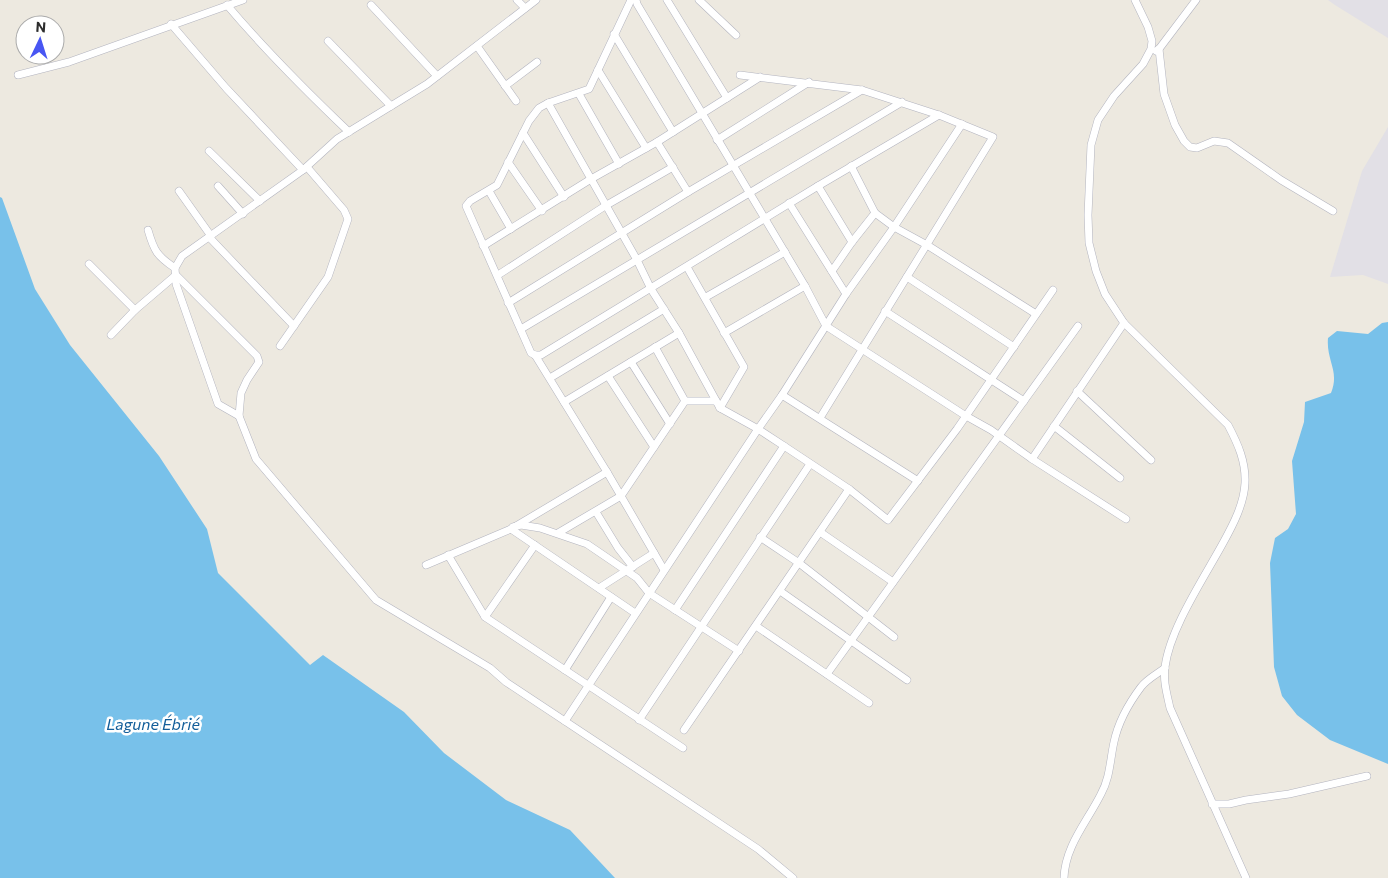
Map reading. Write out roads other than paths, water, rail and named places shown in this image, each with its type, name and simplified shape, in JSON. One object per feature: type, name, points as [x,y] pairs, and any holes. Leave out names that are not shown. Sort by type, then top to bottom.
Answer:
[{"type":"street","points":[[18,75],[69,62],[171,24],[243,0]]},
{"type":"street","points":[[518,0],[525,8]]},
{"type":"street","points":[[239,416],[218,404],[176,284],[176,271],[182,256],[305,168],[337,139],[436,76],[536,0]]},
{"type":"street","points":[[631,0],[589,89],[539,108],[523,133],[497,185],[470,201],[466,206],[532,353],[536,355],[550,378],[664,570]]},
{"type":"street","points":[[636,0],[805,286],[826,326],[966,416],[999,435],[1126,519]]},
{"type":"street","points":[[667,0],[727,98]]},
{"type":"street","points":[[699,0],[736,35]]},
{"type":"street","points":[[1135,0],[1148,27],[1152,41],[1149,56]]},
{"type":"street","points":[[1196,0],[1159,49],[1149,56],[1114,96],[1098,120],[1091,145],[1088,215],[1089,244],[1096,271],[1105,294],[1124,323],[1228,425],[1239,446],[1244,463],[1245,484],[1240,508],[1232,527],[1170,644],[1165,668],[1165,690],[1170,708],[1246,878]]},
{"type":"street","points":[[227,5],[276,60],[349,132]]},
{"type":"street","points":[[371,5],[436,76]]},
{"type":"street","points":[[171,24],[226,88],[344,210],[348,219],[328,277],[280,346]]},
{"type":"street","points":[[614,34],[673,132]]},
{"type":"street","points":[[328,41],[391,106]]},
{"type":"street","points":[[477,46],[516,101]]},
{"type":"street","points":[[1159,49],[1164,94],[1175,125],[1184,141],[1190,147],[1197,148],[1214,141],[1228,143],[1280,180],[1333,211]]},
{"type":"street","points":[[506,86],[537,62]]},
{"type":"street","points":[[598,70],[646,148]]},
{"type":"street","points":[[740,75],[862,90],[939,115],[993,137],[820,418]]},
{"type":"street","points":[[483,246],[591,179],[657,142],[760,77]]},
{"type":"street","points":[[717,140],[809,82]]},
{"type":"street","points":[[508,303],[688,192],[862,90]]},
{"type":"street","points":[[579,94],[619,164]]},
{"type":"street","points":[[521,329],[902,102]]},
{"type":"street","points":[[548,103],[637,260],[651,289],[679,333],[718,404]]},
{"type":"street","points":[[536,355],[541,355],[850,166],[939,115]]},
{"type":"street","points":[[565,721],[635,613],[782,395],[846,294],[894,227],[962,124]]},
{"type":"street","points":[[523,133],[564,196]]},
{"type":"street","points":[[657,142],[688,192]]},
{"type":"street","points":[[209,151],[260,201]]},
{"type":"street","points":[[508,162],[542,211]]},
{"type":"street","points":[[850,166],[875,213],[894,227],[926,244],[1036,314]]},
{"type":"street","points":[[498,276],[606,206],[673,167]]},
{"type":"street","points":[[218,186],[242,214]]},
{"type":"street","points":[[818,186],[852,242]]},
{"type":"street","points":[[179,191],[210,236],[294,326]]},
{"type":"street","points":[[489,191],[511,229]]},
{"type":"street","points":[[789,203],[846,294]]},
{"type":"street","points":[[832,271],[875,213]]},
{"type":"street","points":[[148,230],[153,247],[160,258],[176,271],[257,356],[259,362],[241,393],[239,416],[256,459],[376,600],[490,668],[506,682],[758,849],[792,878]]},
{"type":"street","points":[[706,297],[785,252]]},
{"type":"street","points":[[89,264],[135,310]]},
{"type":"street","points":[[687,267],[706,297],[724,334],[744,367],[718,404]]},
{"type":"street","points":[[111,335],[176,271]]},
{"type":"street","points":[[906,277],[1014,347]]},
{"type":"street","points":[[724,334],[805,286]]},
{"type":"street","points":[[685,401],[718,404],[849,489],[888,520],[966,416],[1053,290]]},
{"type":"street","points":[[550,378],[664,309]]},
{"type":"street","points":[[885,311],[1024,400]]},
{"type":"street","points":[[1032,458],[1124,323]]},
{"type":"street","points":[[827,674],[1078,326]]},
{"type":"street","points":[[564,402],[679,333]]},
{"type":"street","points":[[655,348],[685,401]]},
{"type":"street","points":[[631,362],[670,424]]},
{"type":"street","points":[[608,376],[654,448]]},
{"type":"street","points":[[1077,391],[1151,460]]},
{"type":"street","points":[[782,395],[918,482]]},
{"type":"street","points":[[558,533],[621,496],[685,401]]},
{"type":"street","points":[[1054,426],[1120,478]]},
{"type":"street","points":[[676,610],[784,446]]},
{"type":"street","points":[[639,720],[810,464]]},
{"type":"street","points":[[512,528],[607,472]]},
{"type":"street","points":[[684,730],[849,489]]},
{"type":"street","points":[[596,512],[630,569],[649,593],[739,651]]},
{"type":"street","points":[[426,565],[521,525],[558,533],[587,544],[630,569]]},
{"type":"street","points":[[512,528],[635,613]]},
{"type":"street","points":[[820,532],[893,582]]},
{"type":"street","points":[[760,537],[799,562],[894,637]]},
{"type":"street","points":[[485,617],[535,545]]},
{"type":"street","points":[[599,588],[654,553]]},
{"type":"street","points":[[448,555],[485,617],[683,748]]},
{"type":"street","points":[[780,591],[907,680]]},
{"type":"street","points":[[565,670],[611,597]]},
{"type":"street","points":[[756,626],[869,703]]},
{"type":"street","points":[[1064,878],[1065,864],[1080,829],[1101,794],[1107,779],[1114,742],[1124,715],[1141,687],[1165,668]]},
{"type":"street","points":[[1212,804],[1229,804],[1290,794],[1367,776]]},
{"type":"water","name":"Lagune Ébrié","points":[[0,197],[2,198],[35,289],[70,345],[159,456],[207,529],[218,573],[310,665],[323,655],[404,712],[444,753],[506,800],[570,830],[615,878],[0,878]]},
{"type":"water","points":[[1388,322],[1388,764],[1330,740],[1297,715],[1282,696],[1274,667],[1270,563],[1275,538],[1288,529],[1296,514],[1292,461],[1304,422],[1305,402],[1331,393],[1334,378],[1328,338],[1337,331],[1368,334],[1382,323]]}]
